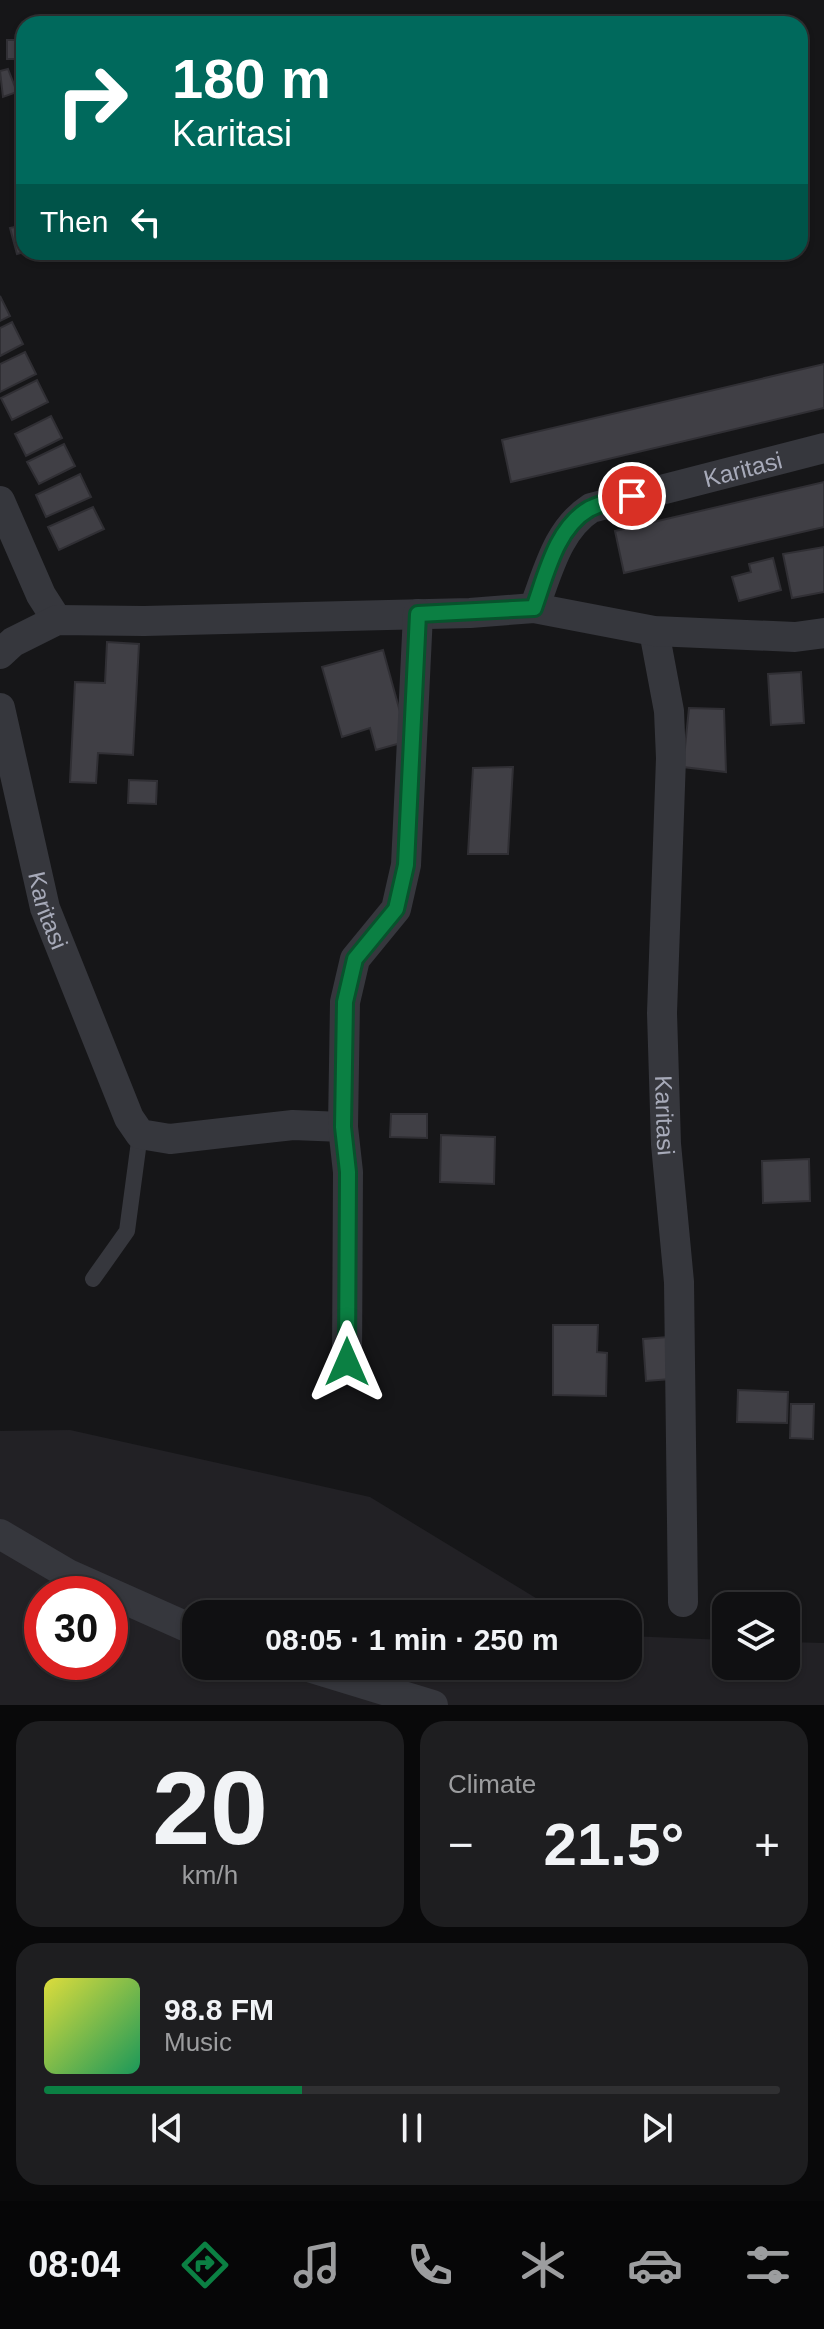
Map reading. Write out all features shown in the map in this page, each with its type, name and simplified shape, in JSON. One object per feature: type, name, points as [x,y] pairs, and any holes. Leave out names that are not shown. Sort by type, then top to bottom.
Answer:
[{"type":"street","name":"Karitasi","points":[[534,608],[561,538],[569,526],[591,508],[824,448]]},
{"type":"street","points":[[0,501],[41,595],[57,620]]},
{"type":"street","points":[[0,654],[13,642],[57,620],[144,621],[534,608],[654,631],[795,637],[824,633]]},
{"type":"street","points":[[347,1362],[348,1172],[343,1127],[345,1002],[355,959],[396,909],[406,865],[418,614]]},
{"type":"street","name":"Karitasi","points":[[654,631],[669,711],[671,758],[662,1013],[666,1144],[679,1282],[683,1602]]},
{"type":"street","name":"Karitasi","points":[[0,708],[45,908],[129,1118],[140,1134]]},
{"type":"street","points":[[140,1134],[170,1139],[293,1125],[343,1127]]},
{"type":"street","points":[[0,1534],[68,1574],[182,1625]]},
{"type":"street","points":[[351,1680],[433,1705]]},
{"type":"lane","points":[[93,1279],[127,1231],[140,1134]]},
{"type":"shaded area","points":[[70,1430],[370,1497],[539,1600],[182,1600],[182,1680],[642,1680],[642,1637],[712,1639],[712,1680],[800,1680],[800,1642],[824,1643],[824,1705],[0,1705],[0,1431]]},
{"type":"building","points":[[7,40],[16,40],[16,59],[7,59]]},
{"type":"building","points":[[8,69],[16,92],[3,97],[0,71]]},
{"type":"building","points":[[16,227],[16,250],[10,228]]},
{"type":"building","points":[[0,296],[10,316],[0,321]]},
{"type":"building","points":[[12,322],[23,344],[0,356],[0,328]]},
{"type":"building","points":[[25,352],[36,374],[0,392],[0,364]]},
{"type":"building","points":[[824,364],[824,408],[511,482],[502,440]]},
{"type":"building","points":[[37,380],[48,402],[12,420],[1,398]]},
{"type":"building","points":[[51,416],[62,438],[26,456],[15,434]]},
{"type":"building","points":[[64,444],[75,466],[39,484],[27,462]]},
{"type":"building","points":[[80,474],[91,497],[46,517],[36,495]]},
{"type":"building","points":[[824,482],[824,527],[624,573],[615,531]]},
{"type":"building","points":[[93,507],[104,529],[59,550],[48,527]]},
{"type":"building","points":[[824,547],[824,592],[792,598],[783,554]]},
{"type":"building","points":[[773,558],[781,590],[739,601],[732,577],[751,572],[749,564]]},
{"type":"building","points":[[107,642],[139,644],[133,755],[98,753],[96,783],[70,782],[75,682],[105,683]]},
{"type":"building","points":[[383,650],[408,741],[376,750],[370,728],[342,737],[322,667]]},
{"type":"building","points":[[801,672],[804,723],[771,725],[768,674]]},
{"type":"building","points":[[689,708],[724,709],[726,772],[683,767]]},
{"type":"building","points":[[513,767],[508,854],[468,854],[473,768]]},
{"type":"building","points":[[129,780],[157,781],[156,804],[128,803]]},
{"type":"building","points":[[391,1114],[427,1114],[427,1138],[390,1137]]},
{"type":"building","points":[[441,1135],[495,1137],[494,1184],[440,1182]]},
{"type":"building","points":[[809,1159],[810,1201],[763,1203],[762,1161]]},
{"type":"building","points":[[553,1325],[598,1325],[597,1352],[607,1353],[606,1396],[553,1395]]},
{"type":"building","points":[[668,1337],[671,1379],[646,1381],[643,1339]]},
{"type":"building","points":[[738,1390],[788,1392],[787,1423],[737,1422]]},
{"type":"building","points":[[791,1404],[814,1404],[813,1439],[790,1438]]},
{"type":"route","points":[[347,1362],[348,1172],[343,1127],[345,1002],[355,959],[396,909],[406,865],[418,614],[534,608],[561,538],[569,526],[591,508],[632,496]]}]
